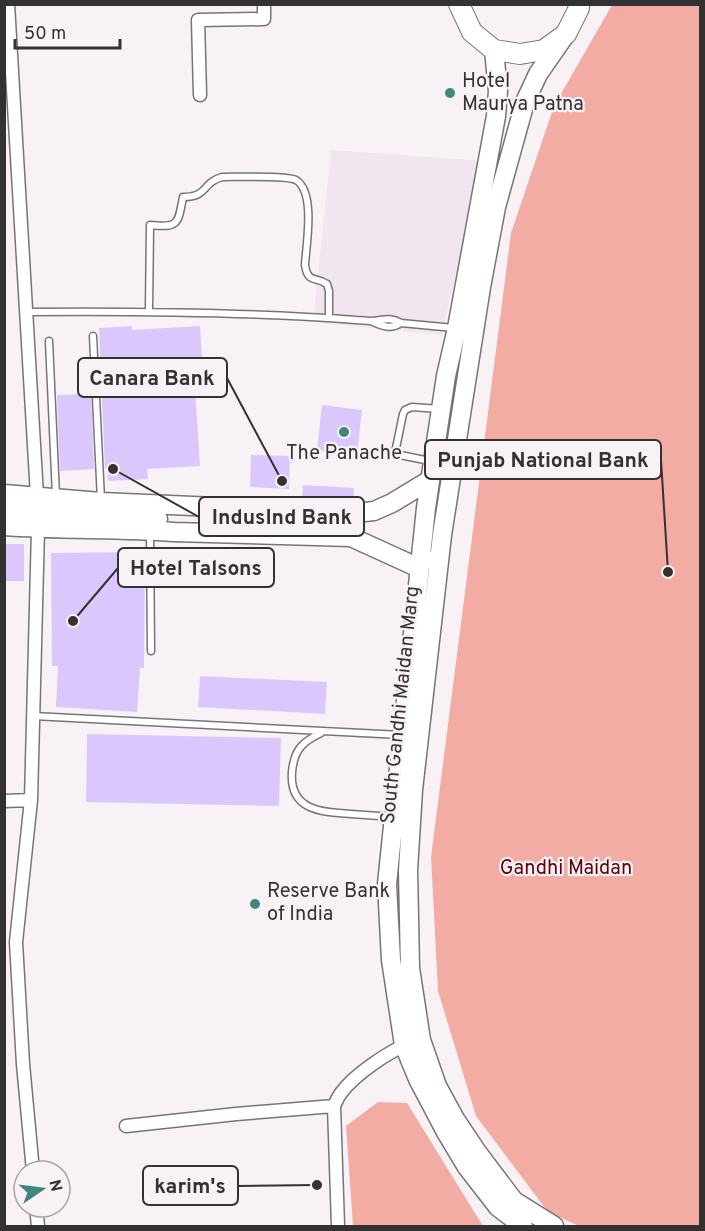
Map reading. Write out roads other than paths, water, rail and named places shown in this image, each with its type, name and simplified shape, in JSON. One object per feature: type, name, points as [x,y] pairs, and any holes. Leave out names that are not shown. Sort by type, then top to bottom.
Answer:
[{"type":"main road","points":[[444,4],[494,50],[520,54],[544,50],[566,34],[580,6]]},
{"type":"main road","points":[[459,4],[472,32]]},
{"type":"main road","name":"South Gandhi Maidan Marg","points":[[547,1225],[514,1200],[477,1152],[455,1119],[412,1042],[408,870],[413,790],[410,735],[481,287],[496,207],[525,102],[538,74],[566,34]]},
{"type":"main road","points":[[494,50],[498,91],[496,116],[446,376],[426,508],[419,568],[410,735],[394,817],[387,895],[391,960],[412,1042],[418,1079],[467,1167],[498,1207],[523,1227]]},
{"type":"main road","points":[[4,494],[101,502],[356,513],[374,511],[392,503],[430,480]]},
{"type":"main road","points":[[4,526],[38,529],[152,522],[179,506]]},
{"type":"main road","points":[[4,509],[152,522],[174,532],[351,537],[419,568]]},
{"type":"main road","points":[[419,568],[442,535]]},
{"type":"street","points":[[8,4],[36,496]]},
{"type":"street","points":[[200,95],[198,21],[264,19],[264,4]]},
{"type":"street","points":[[32,1159],[10,943],[31,800],[38,529]]},
{"type":"street","points":[[4,801],[31,800]]},
{"type":"street","points":[[338,1227],[334,1106],[340,1094],[354,1079],[388,1054],[412,1042]]},
{"type":"street","points":[[126,1125],[334,1106]]},
{"type":"lane","points":[[149,311],[150,225],[172,226],[178,221],[183,197],[200,194],[215,179],[222,177],[285,178],[296,180],[307,196],[304,265],[309,278],[327,284],[329,318]]},
{"type":"lane","points":[[26,312],[149,311],[371,321],[383,318],[394,319],[401,323],[457,328]]},
{"type":"lane","points":[[93,336],[101,502]]},
{"type":"lane","points":[[49,341],[56,498]]},
{"type":"lane","points":[[433,461],[404,456],[397,452],[396,448],[405,410],[412,407],[441,410]]},
{"type":"lane","points":[[151,651],[152,522]]},
{"type":"lane","points":[[33,717],[410,735]]},
{"type":"lane","points":[[322,732],[306,740],[293,758],[292,781],[297,796],[308,807],[323,812],[394,817]]},
{"type":"place","name":"Hotel Maurya Patna","points":[[450,93]]},
{"type":"place","name":"The Panache","points":[[344,432]]},
{"type":"place","name":"IndusInd Bank","points":[[113,469]]},
{"type":"place","name":"Canara Bank","points":[[282,481]]},
{"type":"place","name":"Punjab National Bank","points":[[668,572]]},
{"type":"place","name":"Hotel Talsons","points":[[73,621]]},
{"type":"place","name":"Reserve Bank of India","points":[[255,904]]},
{"type":"place","name":"karim's","points":[[317,1185]]},
{"type":"park label","name":"Gandhi Maidan","points":[[566,869]]}]
